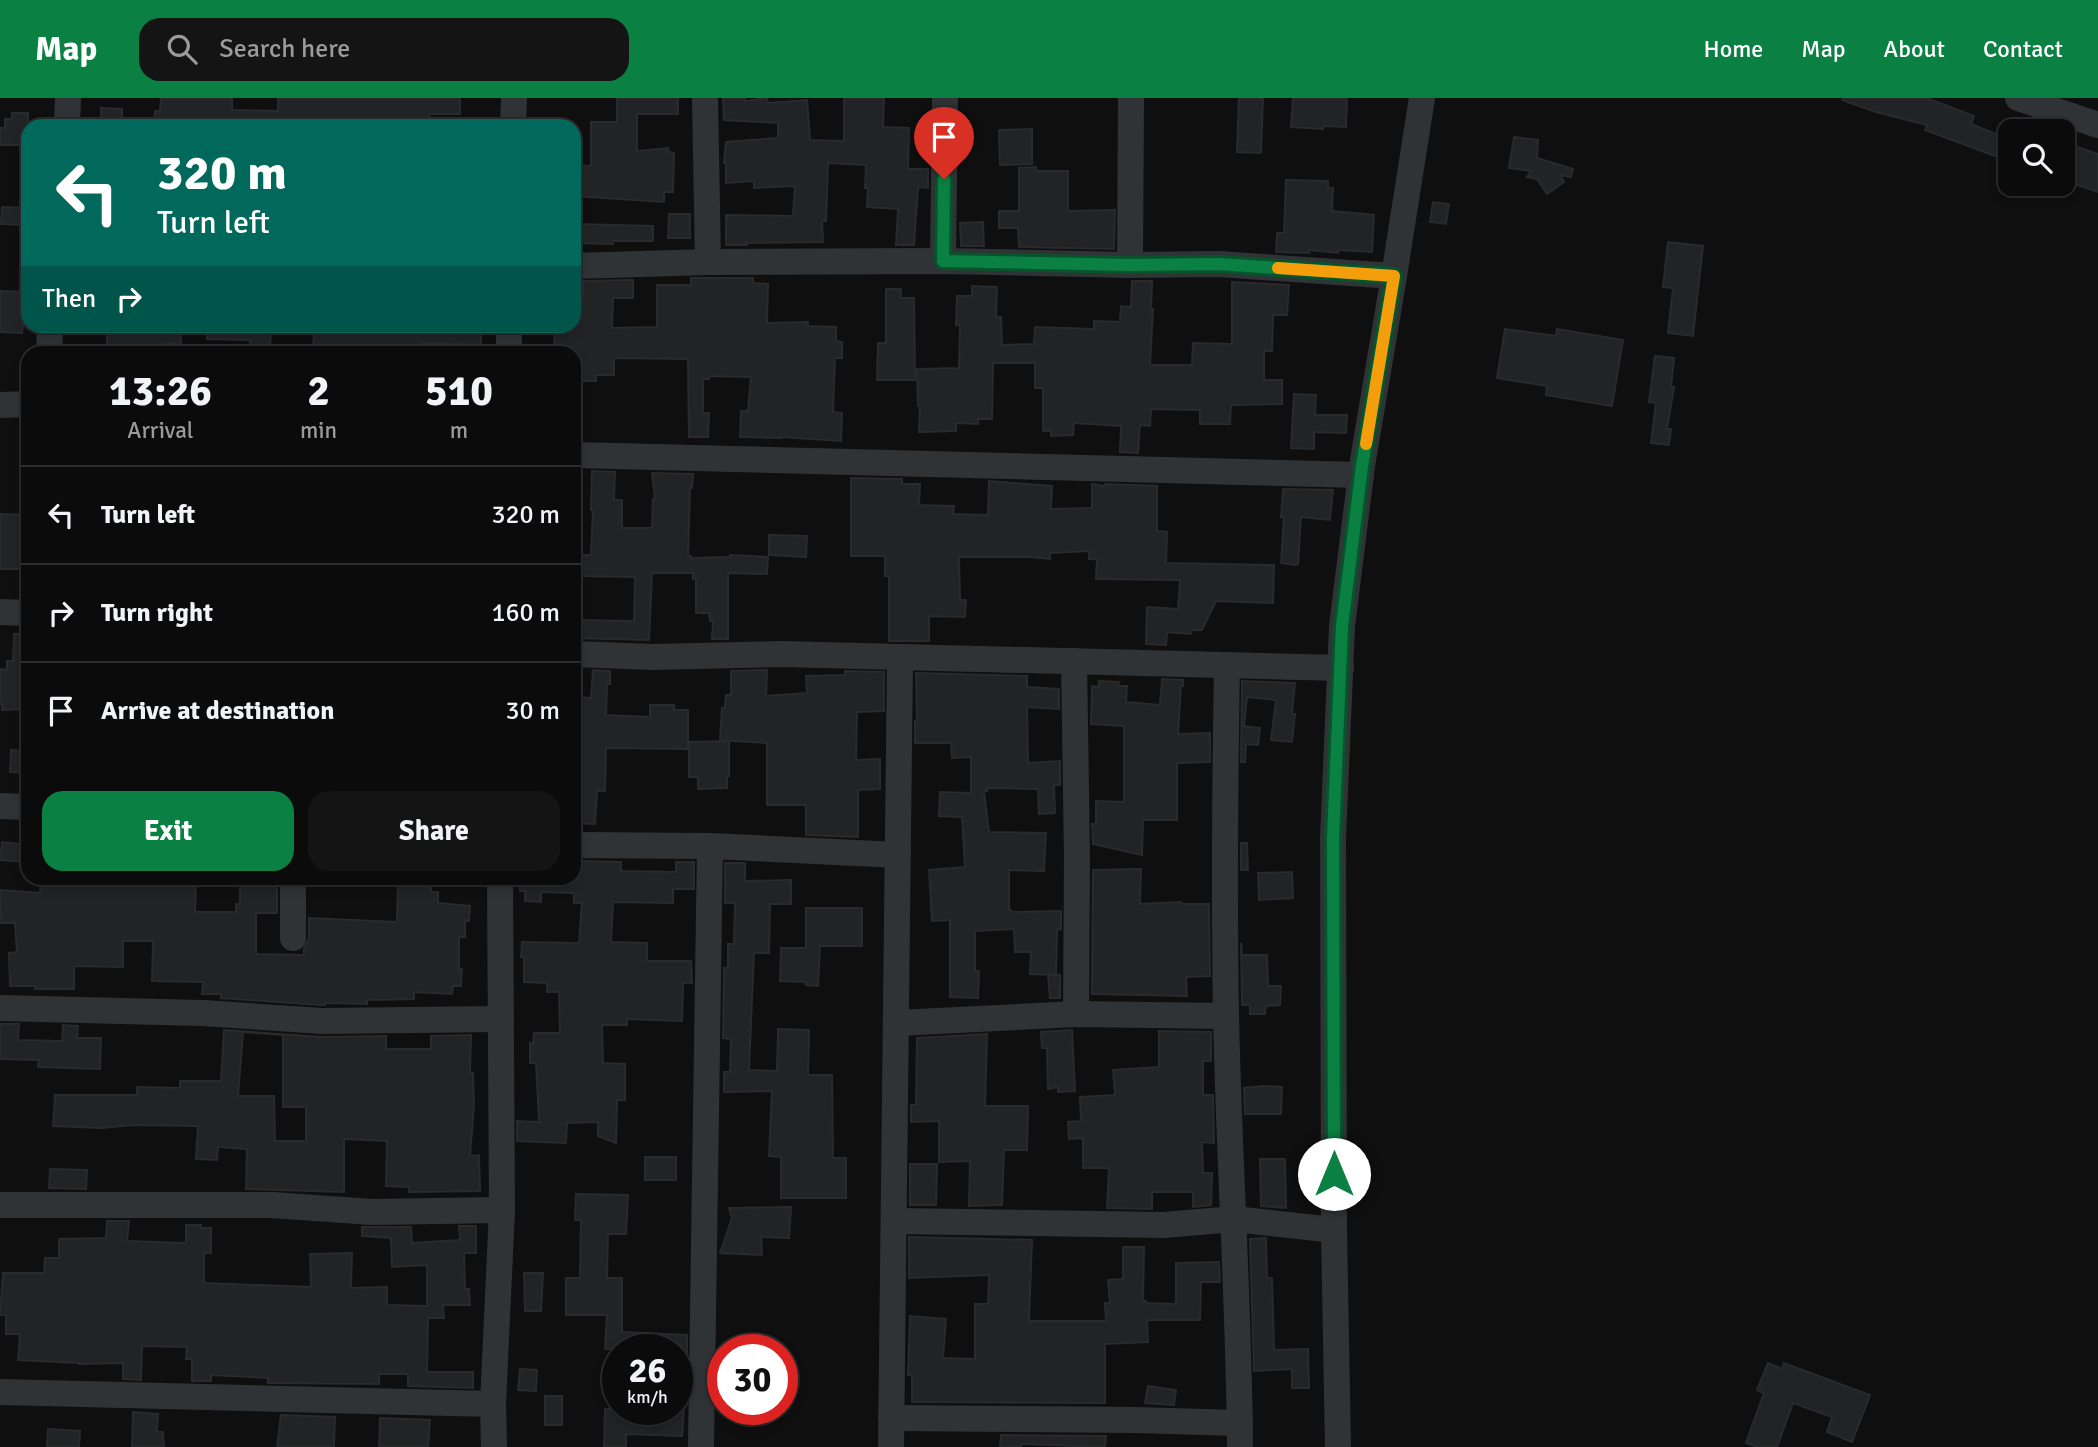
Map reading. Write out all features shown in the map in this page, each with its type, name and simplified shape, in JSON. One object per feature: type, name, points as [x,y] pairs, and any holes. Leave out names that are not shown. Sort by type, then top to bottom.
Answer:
[{"type":"street","points":[[66,119],[68,98]]},
{"type":"street","points":[[513,119],[514,98]]},
{"type":"street","points":[[705,98],[708,262]]},
{"type":"street","points":[[943,261],[945,98]]},
{"type":"street","points":[[1130,265],[1131,98]]},
{"type":"street","points":[[1338,1447],[1334,1230],[1333,838],[1342,626],[1361,475],[1422,98]]},
{"type":"street","points":[[2018,98],[2098,125]]},
{"type":"street","points":[[581,266],[708,262],[943,261],[1219,264],[1394,276]]},
{"type":"street","points":[[0,405],[21,404]]},
{"type":"street","points":[[581,455],[1361,475]]},
{"type":"street","points":[[0,611],[21,612]]},
{"type":"street","points":[[581,654],[652,657],[782,653],[1340,668]]},
{"type":"street","points":[[891,1447],[900,657]]},
{"type":"street","points":[[1074,661],[1076,1014]]},
{"type":"street","points":[[891,1418],[1240,1435],[1226,1016],[1227,665]]},
{"type":"street","points":[[0,806],[21,807]]},
{"type":"street","points":[[581,845],[709,846],[898,855]]},
{"type":"street","points":[[701,1447],[709,846]]},
{"type":"street","points":[[293,885],[293,938]]},
{"type":"street","points":[[494,1447],[493,1404],[502,1210],[500,885]]},
{"type":"street","points":[[0,1008],[202,1013],[322,1021],[501,1019]]},
{"type":"street","points":[[897,1023],[1076,1014],[1226,1016]]},
{"type":"street","points":[[0,1205],[272,1205],[372,1212],[502,1210]]},
{"type":"street","points":[[894,1220],[1164,1225],[1234,1219],[1334,1230]]},
{"type":"street","points":[[0,1392],[493,1404]]},
{"type":"building","points":[[161,98],[232,98],[232,110],[278,111],[278,98],[460,98],[460,114],[430,114],[430,119],[154,119],[155,111],[160,111]]},
{"type":"building","points":[[617,98],[678,98],[678,114],[637,114],[637,151],[668,148],[669,152],[674,153],[673,192],[664,192],[664,202],[581,196],[581,165],[591,166],[591,122],[617,122]]},
{"type":"building","points":[[723,98],[745,98],[745,101],[767,98],[768,103],[807,100],[810,140],[844,141],[844,98],[884,98],[883,127],[909,128],[908,169],[928,169],[928,188],[918,187],[914,245],[896,245],[898,209],[867,207],[866,165],[828,163],[826,221],[822,221],[823,242],[726,245],[726,215],[793,216],[795,186],[754,188],[754,181],[726,183],[726,142],[778,138],[778,123],[724,120]]},
{"type":"building","points":[[1239,98],[1263,98],[1261,153],[1237,152]]},
{"type":"building","points":[[1293,98],[1347,98],[1346,127],[1291,127]]},
{"type":"building","points":[[1927,98],[1974,116],[1971,124],[1998,135],[1998,157],[1925,130],[1927,125],[1842,100]]},
{"type":"building","points":[[101,108],[122,109],[122,119],[101,119]]},
{"type":"building","points":[[12,113],[28,113],[28,119],[21,119],[21,145],[0,145],[0,128],[5,128],[5,119],[12,119]]},
{"type":"building","points":[[1032,129],[1032,164],[1000,165],[999,130]]},
{"type":"building","points":[[1514,137],[1538,140],[1537,158],[1573,169],[1571,177],[1560,175],[1564,182],[1547,194],[1537,179],[1527,177],[1531,171],[1509,168]]},
{"type":"building","points":[[2075,146],[2098,154],[2098,192],[2075,184]]},
{"type":"building","points":[[1036,167],[1036,171],[1068,171],[1068,211],[1115,210],[1114,249],[1019,247],[1018,228],[999,228],[999,211],[1019,211],[1019,168]]},
{"type":"building","points":[[1286,180],[1328,181],[1328,188],[1333,188],[1332,211],[1374,215],[1372,252],[1276,252],[1277,233],[1284,233]]},
{"type":"building","points":[[1433,202],[1449,204],[1446,224],[1430,222]]},
{"type":"building","points":[[2,207],[21,208],[21,225],[1,224]]},
{"type":"building","points":[[669,214],[690,214],[690,238],[668,238]]},
{"type":"building","points":[[983,222],[984,246],[961,246],[960,223]]},
{"type":"building","points":[[581,224],[653,226],[653,241],[613,241],[613,244],[581,243]]},
{"type":"building","points":[[1668,242],[1703,246],[1693,336],[1668,333],[1673,288],[1663,287]]},
{"type":"building","points":[[691,278],[753,278],[753,283],[768,284],[767,323],[808,322],[808,326],[836,327],[836,341],[842,342],[842,358],[835,358],[833,412],[842,413],[841,441],[740,437],[741,411],[748,411],[751,377],[709,376],[709,379],[703,379],[703,413],[709,413],[708,437],[689,437],[688,359],[614,358],[614,375],[596,375],[596,381],[581,381],[581,346],[554,346],[555,333],[581,333],[583,281],[633,280],[633,298],[613,298],[612,328],[657,327],[657,285],[691,285]]},
{"type":"building","points":[[1132,281],[1152,281],[1150,365],[1192,365],[1193,343],[1232,344],[1232,282],[1289,285],[1287,315],[1273,315],[1272,351],[1264,351],[1264,380],[1282,380],[1282,404],[1231,405],[1230,424],[1200,424],[1200,410],[1151,409],[1150,426],[1140,425],[1138,453],[1120,452],[1121,426],[1074,423],[1073,435],[1051,436],[1051,431],[1043,431],[1043,388],[1035,388],[1035,363],[993,363],[992,419],[978,419],[978,424],[956,423],[956,431],[919,432],[917,369],[959,368],[960,325],[956,325],[957,296],[972,296],[972,286],[997,287],[996,317],[1001,317],[1002,345],[1034,344],[1035,327],[1094,329],[1094,321],[1120,322],[1121,306],[1131,307]]},
{"type":"building","points":[[886,289],[901,289],[901,298],[914,298],[915,380],[877,380],[878,343],[886,343]]},
{"type":"building","points":[[0,291],[21,292],[21,333],[0,332]]},
{"type":"building","points":[[1505,329],[1556,336],[1557,329],[1623,340],[1612,406],[1546,395],[1547,386],[1497,378]]},
{"type":"building","points":[[107,333],[181,333],[181,344],[107,346]]},
{"type":"building","points":[[207,333],[271,333],[270,346],[250,346],[250,340],[207,339]]},
{"type":"building","points":[[314,333],[481,333],[481,345],[422,343],[422,346],[313,346]]},
{"type":"building","points":[[1655,356],[1674,358],[1671,387],[1674,387],[1667,429],[1671,429],[1669,445],[1651,443],[1656,403],[1649,402]]},
{"type":"building","points":[[1294,394],[1316,395],[1315,415],[1347,415],[1346,433],[1314,432],[1314,449],[1291,448]]},
{"type":"building","points":[[592,471],[615,472],[614,500],[622,500],[622,528],[652,528],[655,499],[652,473],[693,474],[690,488],[688,556],[768,557],[767,574],[728,573],[728,639],[712,639],[713,621],[710,621],[709,613],[696,613],[696,579],[693,579],[693,573],[652,573],[649,640],[581,638],[581,620],[634,621],[635,577],[581,576],[581,555],[591,555]]},
{"type":"building","points":[[851,478],[902,479],[902,484],[920,484],[919,505],[954,506],[953,514],[988,515],[989,481],[1052,486],[1051,509],[1092,508],[1092,484],[1157,486],[1157,531],[1167,532],[1166,563],[1274,565],[1273,603],[1216,601],[1202,630],[1192,630],[1191,634],[1167,632],[1166,645],[1146,644],[1147,607],[1178,609],[1180,580],[1096,579],[1097,559],[1089,559],[1089,551],[1050,553],[1050,559],[959,557],[960,600],[966,600],[965,617],[929,616],[929,641],[889,641],[889,576],[885,576],[885,556],[851,556]]},
{"type":"building","points":[[1283,489],[1333,490],[1330,520],[1301,517],[1298,564],[1295,565],[1281,563]]},
{"type":"building","points":[[0,514],[21,515],[21,569],[0,569]]},
{"type":"building","points":[[769,535],[807,536],[806,557],[769,555]]},
{"type":"building","points":[[14,634],[21,634],[21,709],[2,710],[0,669],[7,670],[7,661],[13,661]]},
{"type":"building","points":[[593,670],[610,671],[606,715],[650,717],[650,705],[674,705],[674,710],[688,710],[688,749],[606,748],[605,791],[597,791],[595,824],[581,823],[581,697],[591,698]]},
{"type":"building","points":[[767,670],[766,696],[807,693],[806,676],[845,675],[845,671],[884,672],[884,711],[857,712],[856,760],[880,759],[880,789],[858,790],[858,837],[806,835],[806,805],[767,805],[767,743],[720,740],[722,708],[725,708],[726,695],[731,695],[731,671]]},
{"type":"building","points":[[916,673],[1027,676],[1027,687],[1059,689],[1059,709],[1027,707],[1028,763],[1060,761],[1060,785],[1054,785],[1055,813],[1039,814],[1038,789],[987,788],[987,791],[984,791],[989,832],[1046,833],[1044,871],[1009,870],[1009,910],[1061,911],[1061,929],[1057,930],[1056,975],[1030,974],[1031,952],[1015,952],[1014,929],[975,931],[975,971],[979,971],[978,998],[950,997],[950,920],[932,921],[929,870],[965,867],[962,817],[939,816],[940,792],[971,793],[971,757],[952,758],[951,743],[915,743]]},
{"type":"building","points":[[1162,679],[1183,680],[1178,734],[1210,733],[1210,762],[1177,763],[1177,820],[1143,820],[1142,855],[1093,844],[1092,824],[1096,824],[1096,801],[1124,802],[1124,726],[1091,724],[1092,686],[1099,687],[1099,681],[1119,682],[1118,686],[1127,686],[1126,702],[1160,705]]},
{"type":"building","points":[[1242,681],[1295,683],[1292,742],[1271,740],[1276,700],[1247,697],[1244,726],[1260,728],[1258,745],[1246,744],[1245,762],[1241,762]]},
{"type":"building","points":[[729,741],[727,788],[698,789],[698,777],[689,777],[689,742]]},
{"type":"building","points":[[11,750],[21,751],[21,773],[10,772]]},
{"type":"building","points":[[2,842],[21,844],[21,862],[0,860]]},
{"type":"building","points":[[1241,843],[1247,843],[1248,870],[1241,870]]},
{"type":"building","points":[[581,861],[621,862],[621,871],[676,872],[676,862],[694,862],[694,889],[673,889],[673,903],[613,902],[611,942],[647,943],[647,961],[691,961],[692,983],[683,983],[682,1021],[627,1019],[627,1025],[602,1025],[603,1063],[625,1064],[625,1100],[617,1100],[616,1143],[598,1136],[598,1122],[567,1123],[566,1143],[517,1141],[517,1121],[539,1122],[536,1063],[530,1063],[530,1043],[533,1044],[534,1033],[560,1033],[559,992],[547,992],[547,983],[524,982],[522,942],[579,943],[582,903],[574,903],[574,893],[541,892],[541,902],[525,901],[525,891],[520,891],[520,885],[581,885]]},
{"type":"building","points":[[725,863],[745,863],[745,881],[791,880],[791,904],[770,904],[769,953],[754,953],[749,1070],[777,1071],[778,1029],[809,1030],[808,1075],[832,1075],[833,1158],[846,1158],[846,1198],[781,1198],[781,1157],[769,1156],[772,1091],[724,1092],[724,1072],[730,1072],[731,1039],[723,1038],[724,968],[728,968],[728,944],[734,944],[735,903],[725,903]]},
{"type":"building","points":[[1141,869],[1140,904],[1209,904],[1210,976],[1186,977],[1187,996],[1092,994],[1093,870]]},
{"type":"building","points":[[1292,872],[1293,898],[1259,900],[1258,873]]},
{"type":"building","points":[[41,885],[196,885],[195,912],[236,912],[236,904],[240,904],[240,885],[277,885],[277,913],[256,913],[256,954],[304,955],[309,938],[309,918],[397,922],[398,885],[431,887],[431,892],[438,892],[438,903],[470,906],[469,921],[465,920],[465,937],[459,937],[461,986],[453,986],[452,994],[414,992],[414,999],[367,1000],[367,1004],[322,1005],[221,998],[221,994],[202,994],[203,982],[152,981],[153,941],[123,941],[123,967],[74,966],[74,989],[10,986],[9,953],[17,952],[15,923],[1,923],[0,890],[40,893]]},
{"type":"building","points":[[806,908],[862,908],[862,946],[820,946],[818,986],[806,985],[806,982],[780,981],[781,948],[806,948]]},
{"type":"building","points":[[1241,943],[1242,955],[1267,955],[1268,986],[1281,986],[1280,1005],[1266,1006],[1265,1014],[1250,1014],[1250,1005],[1242,1005]]},
{"type":"building","points":[[1048,975],[1060,975],[1060,998],[1050,998]]},
{"type":"building","points":[[0,1024],[19,1024],[18,1040],[62,1041],[63,1025],[78,1026],[77,1038],[101,1038],[100,1069],[38,1067],[39,1060],[0,1059]]},
{"type":"building","points":[[224,1030],[321,1037],[386,1036],[386,1049],[431,1049],[431,1036],[471,1035],[470,1074],[473,1073],[474,1105],[470,1156],[479,1155],[480,1191],[409,1192],[409,1187],[386,1186],[387,1141],[344,1139],[344,1192],[246,1189],[247,1149],[218,1147],[217,1160],[196,1159],[198,1126],[53,1126],[55,1095],[137,1095],[137,1087],[180,1088],[180,1081],[221,1081]],"holes":[[[243,1032],[283,1035],[283,1107],[306,1107],[306,1141],[275,1141],[274,1096],[238,1096]]]},
{"type":"building","points":[[1072,1030],[1075,1091],[1058,1092],[1058,1087],[1048,1089],[1047,1048],[1042,1048],[1041,1032]]},
{"type":"building","points":[[1159,1031],[1211,1032],[1211,1061],[1203,1061],[1203,1095],[1213,1095],[1214,1143],[1202,1142],[1203,1173],[1212,1173],[1211,1205],[1193,1207],[1193,1192],[1152,1192],[1152,1209],[1107,1208],[1109,1168],[1083,1168],[1083,1138],[1069,1139],[1068,1122],[1081,1121],[1080,1097],[1115,1095],[1113,1070],[1159,1067]]},
{"type":"building","points":[[987,1034],[985,1106],[1028,1106],[1027,1150],[1004,1150],[1002,1205],[969,1206],[970,1161],[939,1162],[939,1121],[911,1122],[911,1105],[916,1105],[917,1038]]},
{"type":"building","points":[[1282,1087],[1281,1114],[1245,1114],[1244,1088]]},
{"type":"building","points":[[645,1157],[676,1157],[676,1180],[645,1180]]},
{"type":"building","points":[[1260,1159],[1285,1159],[1286,1208],[1261,1206]]},
{"type":"building","points":[[910,1164],[937,1164],[936,1205],[910,1205]]},
{"type":"building","points":[[50,1169],[87,1170],[86,1189],[49,1188]]},
{"type":"building","points":[[576,1194],[628,1195],[626,1234],[608,1234],[607,1278],[622,1278],[622,1332],[665,1334],[606,1334],[607,1315],[566,1315],[566,1278],[580,1278],[581,1220],[575,1220]]},
{"type":"building","points":[[791,1207],[789,1238],[761,1237],[762,1255],[720,1253],[732,1218],[729,1208]]},
{"type":"building","points":[[107,1221],[129,1221],[127,1241],[186,1243],[186,1225],[211,1228],[211,1253],[204,1253],[204,1283],[311,1287],[310,1254],[352,1253],[351,1288],[387,1287],[387,1305],[427,1306],[427,1265],[392,1267],[391,1238],[362,1236],[362,1227],[411,1227],[412,1243],[460,1240],[459,1226],[476,1226],[476,1253],[464,1253],[465,1289],[469,1289],[470,1305],[443,1305],[444,1318],[428,1318],[427,1372],[473,1372],[473,1388],[408,1386],[408,1374],[379,1374],[379,1384],[268,1383],[268,1378],[211,1375],[211,1381],[192,1381],[192,1359],[186,1359],[187,1347],[142,1346],[141,1380],[123,1379],[123,1363],[79,1364],[18,1360],[20,1334],[6,1334],[6,1315],[0,1315],[3,1273],[44,1273],[45,1258],[59,1258],[59,1239],[106,1238]]},
{"type":"building","points":[[909,1237],[1032,1240],[1029,1321],[1106,1321],[1105,1303],[1110,1303],[1108,1280],[1123,1279],[1123,1247],[1144,1247],[1143,1301],[1146,1303],[1176,1304],[1176,1263],[1219,1262],[1220,1282],[1201,1282],[1200,1320],[1147,1320],[1148,1342],[1105,1344],[1105,1403],[912,1402],[912,1375],[908,1375],[910,1316],[946,1319],[943,1358],[975,1359],[975,1304],[988,1304],[989,1275],[909,1278]]},
{"type":"building","points":[[1266,1238],[1267,1278],[1272,1278],[1274,1350],[1308,1349],[1309,1388],[1292,1388],[1292,1369],[1254,1371],[1250,1239]]},
{"type":"building","points":[[524,1273],[543,1273],[541,1311],[525,1311]]},
{"type":"building","points":[[1768,1363],[1782,1369],[1784,1363],[1870,1395],[1852,1442],[1827,1432],[1832,1417],[1793,1403],[1777,1447],[1758,1447],[1746,1443],[1764,1393],[1757,1390]]},
{"type":"building","points":[[520,1369],[537,1370],[536,1391],[518,1390]]},
{"type":"building","points":[[1148,1386],[1176,1390],[1174,1405],[1145,1403]]},
{"type":"building","points":[[545,1396],[562,1396],[562,1425],[545,1425]]},
{"type":"building","points":[[133,1412],[158,1414],[157,1432],[163,1432],[164,1447],[132,1447]]},
{"type":"building","points":[[281,1415],[335,1417],[334,1447],[277,1447]]},
{"type":"building","points":[[380,1418],[430,1420],[428,1447],[379,1447]]},
{"type":"building","points":[[605,1425],[683,1425],[682,1436],[626,1434],[626,1447],[604,1447]]},
{"type":"building","points":[[48,1429],[80,1431],[79,1447],[47,1447]]},
{"type":"building","points":[[1001,1435],[1106,1436],[1105,1447],[1021,1444],[1021,1447],[1000,1447]]},
{"type":"slow traffic","points":[[1278,268],[1394,276],[1366,444]]},
{"type":"route","points":[[944,179],[943,261],[1219,264],[1394,276],[1362,466],[1342,626],[1333,838],[1334,1174]]}]
